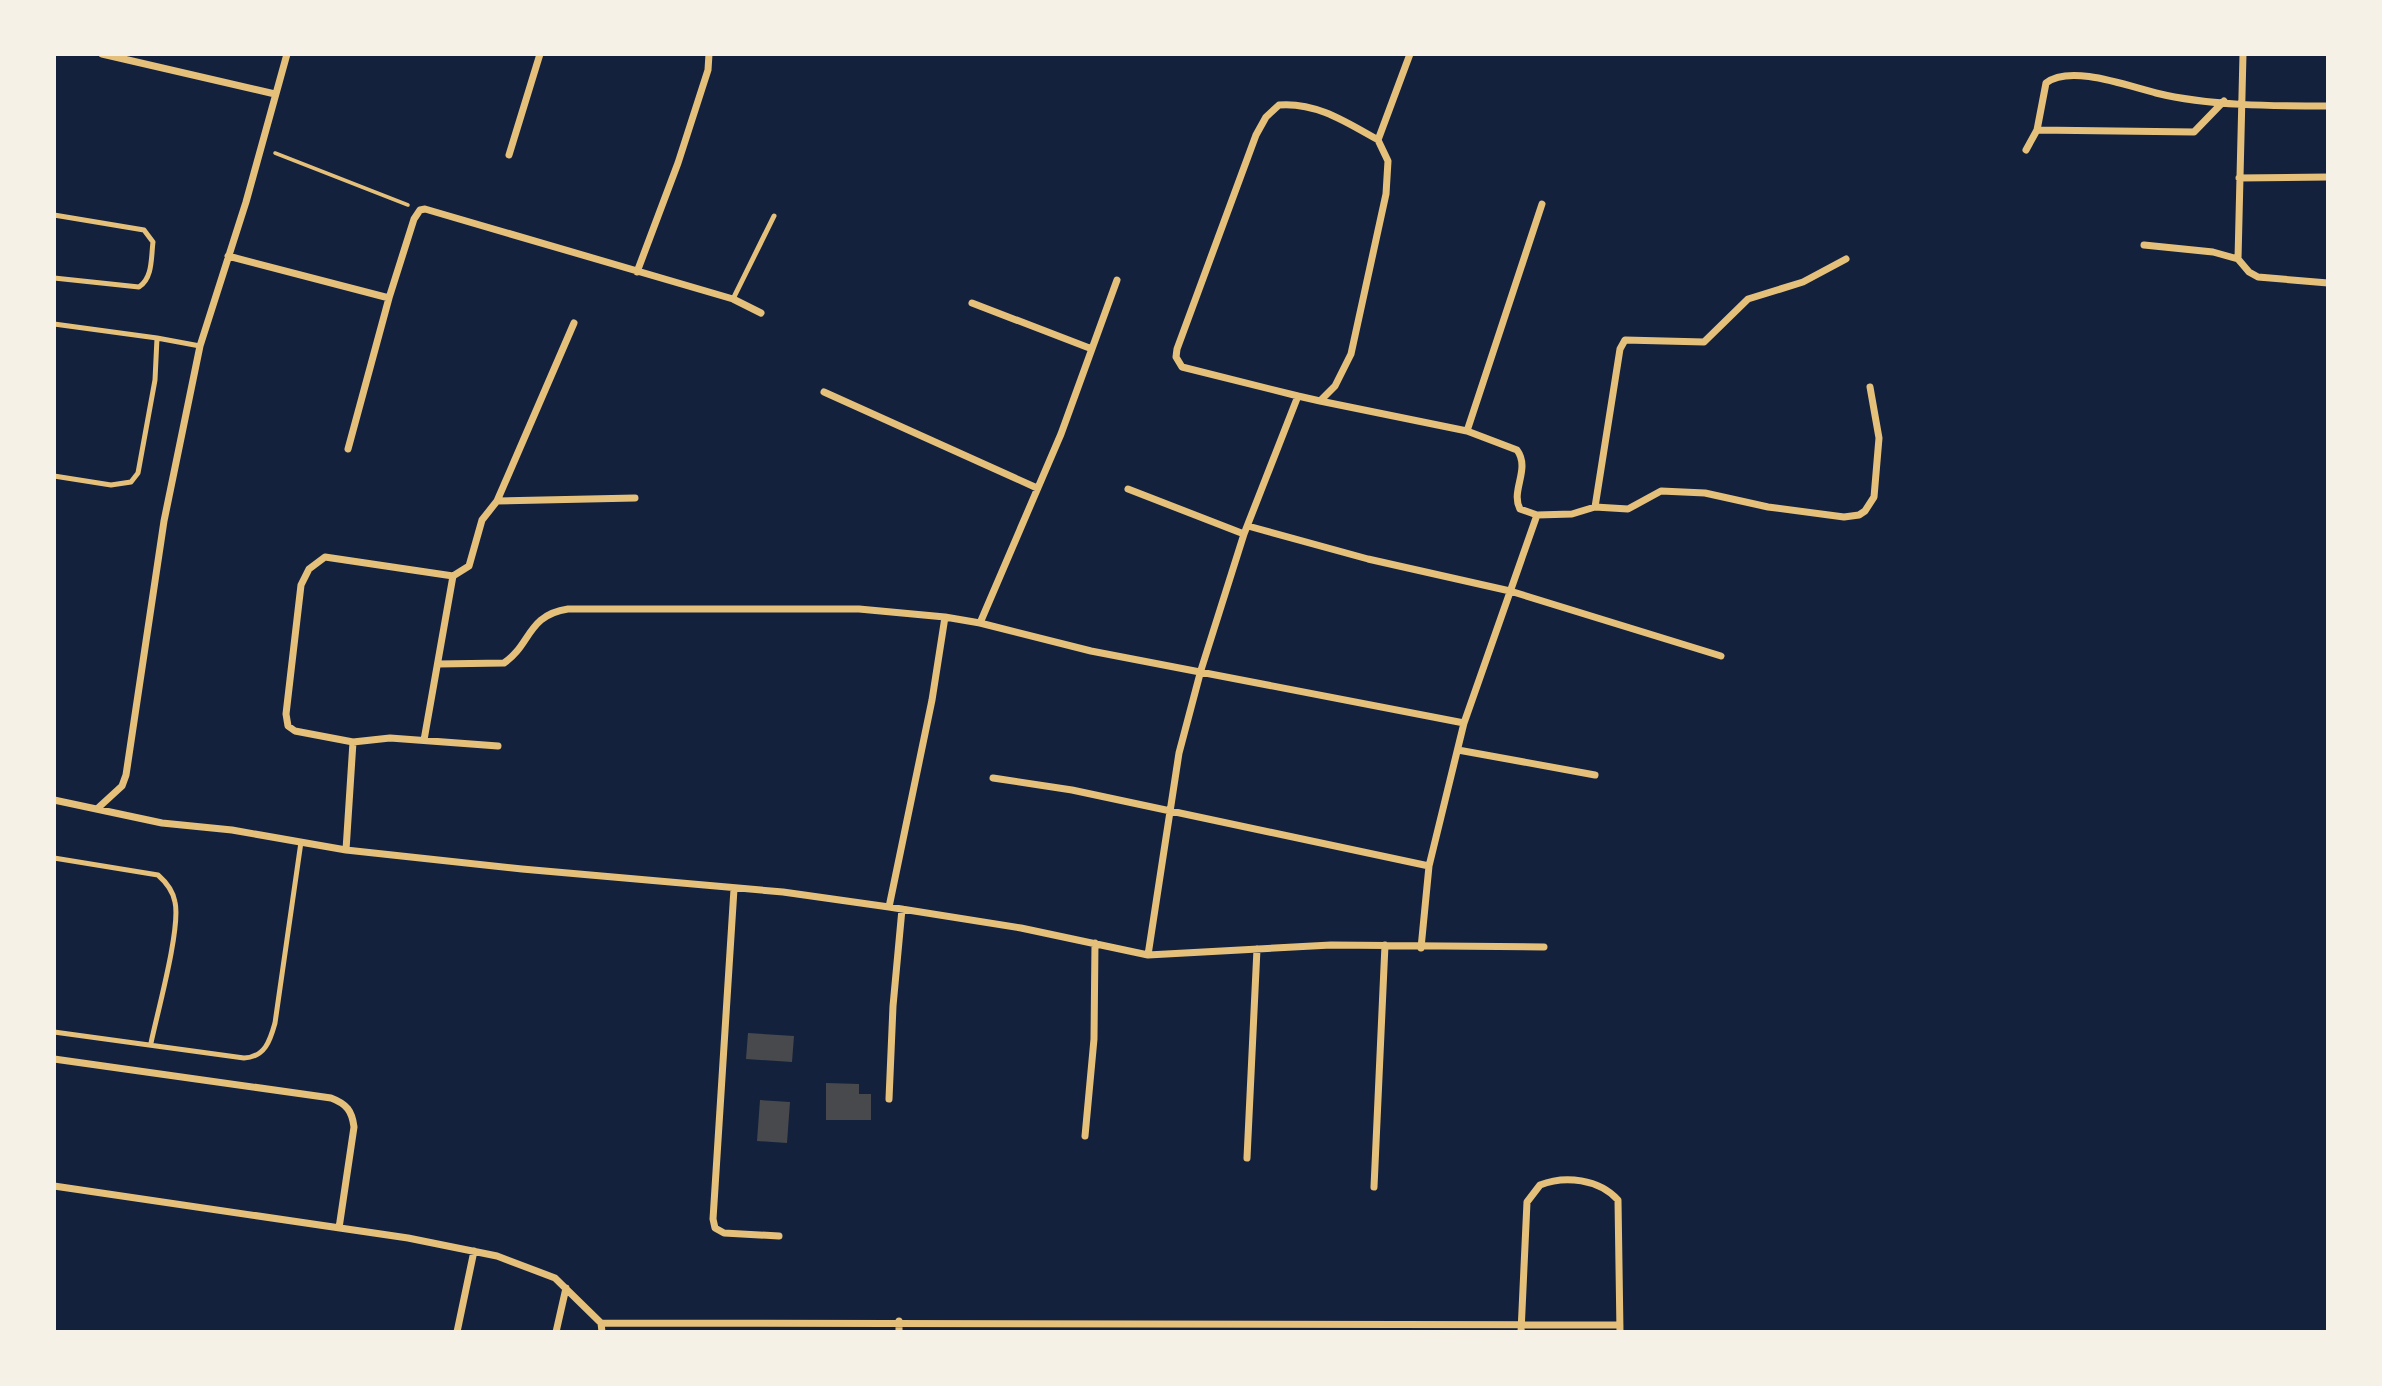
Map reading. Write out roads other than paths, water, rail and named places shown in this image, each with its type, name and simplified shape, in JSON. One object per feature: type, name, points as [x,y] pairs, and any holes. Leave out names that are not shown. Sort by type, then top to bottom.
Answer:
[{"type":"street","points":[[102,54],[275,94]]},
{"type":"street","points":[[98,808],[122,786],[126,775],[164,521],[200,346],[287,54]]},
{"type":"street","points":[[509,155],[540,54]]},
{"type":"street","points":[[637,272],[678,163],[708,70],[709,54]]},
{"type":"street","points":[[1378,140],[1410,54]]},
{"type":"street","points":[[2238,259],[2239,178],[2244,105],[2243,54]]},
{"type":"street","points":[[2026,150],[2037,130],[2046,83],[2059,76],[2115,80],[2179,98],[2244,105],[2328,106]]},
{"type":"street","points":[[2037,130],[2194,132],[2224,101]]},
{"type":"street","points":[[1320,401],[1335,386],[1352,354],[1386,194],[1388,160],[1378,140],[1327,112],[1297,104],[1279,105],[1266,117],[1255,135],[1177,349],[1176,357],[1182,367],[1320,401],[1467,431],[1517,450],[1523,467],[1517,504],[1520,509],[1537,515],[1572,514],[1595,507],[1628,509],[1661,491],[1679,491],[1844,517],[1858,515],[1866,511],[1874,498],[1879,438],[1870,387]]},
{"type":"street","points":[[2239,178],[2328,177]]},
{"type":"street","points":[[1467,431],[1542,204]]},
{"type":"street","points":[[348,449],[388,298],[414,219],[420,209],[733,299],[761,313]]},
{"type":"street","points":[[2144,245],[2213,253],[2238,259],[2249,272],[2258,277],[2328,283]]},
{"type":"street","points":[[228,256],[388,298]]},
{"type":"street","points":[[1595,507],[1620,349],[1625,340],[1704,342],[1748,299],[1803,282],[1846,259]]},
{"type":"street","points":[[980,623],[1061,434],[1117,280]]},
{"type":"street","points":[[972,303],[1092,349]]},
{"type":"street","points":[[498,746],[390,738],[353,742],[295,731],[288,726],[286,714],[304,576],[325,557],[453,576],[469,566],[482,520],[497,501],[574,323]]},
{"type":"street","points":[[824,392],[1037,488]]},
{"type":"street","points":[[1148,956],[1180,752],[1201,670],[1244,534],[1298,396]]},
{"type":"street","points":[[1128,489],[1244,534]]},
{"type":"street","points":[[497,501],[635,499]]},
{"type":"street","points":[[1421,948],[1429,866],[1464,723],[1537,515]]},
{"type":"street","points":[[1248,526],[1368,559],[1510,591],[1721,656]]},
{"type":"street","points":[[424,740],[453,576]]},
{"type":"street","points":[[438,664],[504,663],[512,657],[529,630],[541,618],[553,611],[568,609],[859,609],[980,623],[1091,652],[1201,670],[1333,699],[1464,723]]},
{"type":"street","points":[[889,907],[932,700],[945,617]]},
{"type":"street","points":[[346,850],[353,742]]},
{"type":"street","points":[[1458,750],[1595,775]]},
{"type":"street","points":[[993,778],[1170,811],[1429,866]]},
{"type":"street","points":[[54,800],[162,823],[346,850],[734,890],[783,892],[889,907],[1095,943],[1148,956],[1385,945],[1421,948],[1544,947]]},
{"type":"street","points":[[734,890],[713,1219],[715,1228],[724,1233],[779,1236]]},
{"type":"street","points":[[889,1099],[892,1006],[902,909]]},
{"type":"street","points":[[1085,1136],[1094,1040],[1095,943]]},
{"type":"street","points":[[1374,1187],[1385,945]]},
{"type":"street","points":[[1247,1158],[1257,949]]},
{"type":"street","points":[[54,1059],[331,1098],[344,1103],[352,1113],[354,1127],[339,1228]]},
{"type":"street","points":[[601,1323],[899,1321],[1179,1328],[1521,1329],[1620,1328],[1618,1200],[1599,1186],[1569,1179],[1540,1185],[1527,1202],[1521,1329]]},
{"type":"street","points":[[54,1186],[474,1251],[536,1268],[555,1278],[601,1323],[602,1332]]},
{"type":"street","points":[[457,1332],[474,1251]]},
{"type":"street","points":[[555,1332],[566,1288]]},
{"type":"street","points":[[899,1321],[899,1332]]},
{"type":"lane","points":[[54,215],[144,230],[153,242],[149,274],[146,283],[139,287],[54,278]]},
{"type":"lane","points":[[733,299],[774,216]]},
{"type":"lane","points":[[54,324],[200,346]]},
{"type":"lane","points":[[54,476],[111,485],[131,482],[138,473],[155,380],[157,338]]},
{"type":"lane","points":[[54,1032],[254,1058],[264,1050],[275,1023],[301,842]]},
{"type":"lane","points":[[54,858],[159,875],[168,884],[176,904],[173,941],[151,1043]]}]
